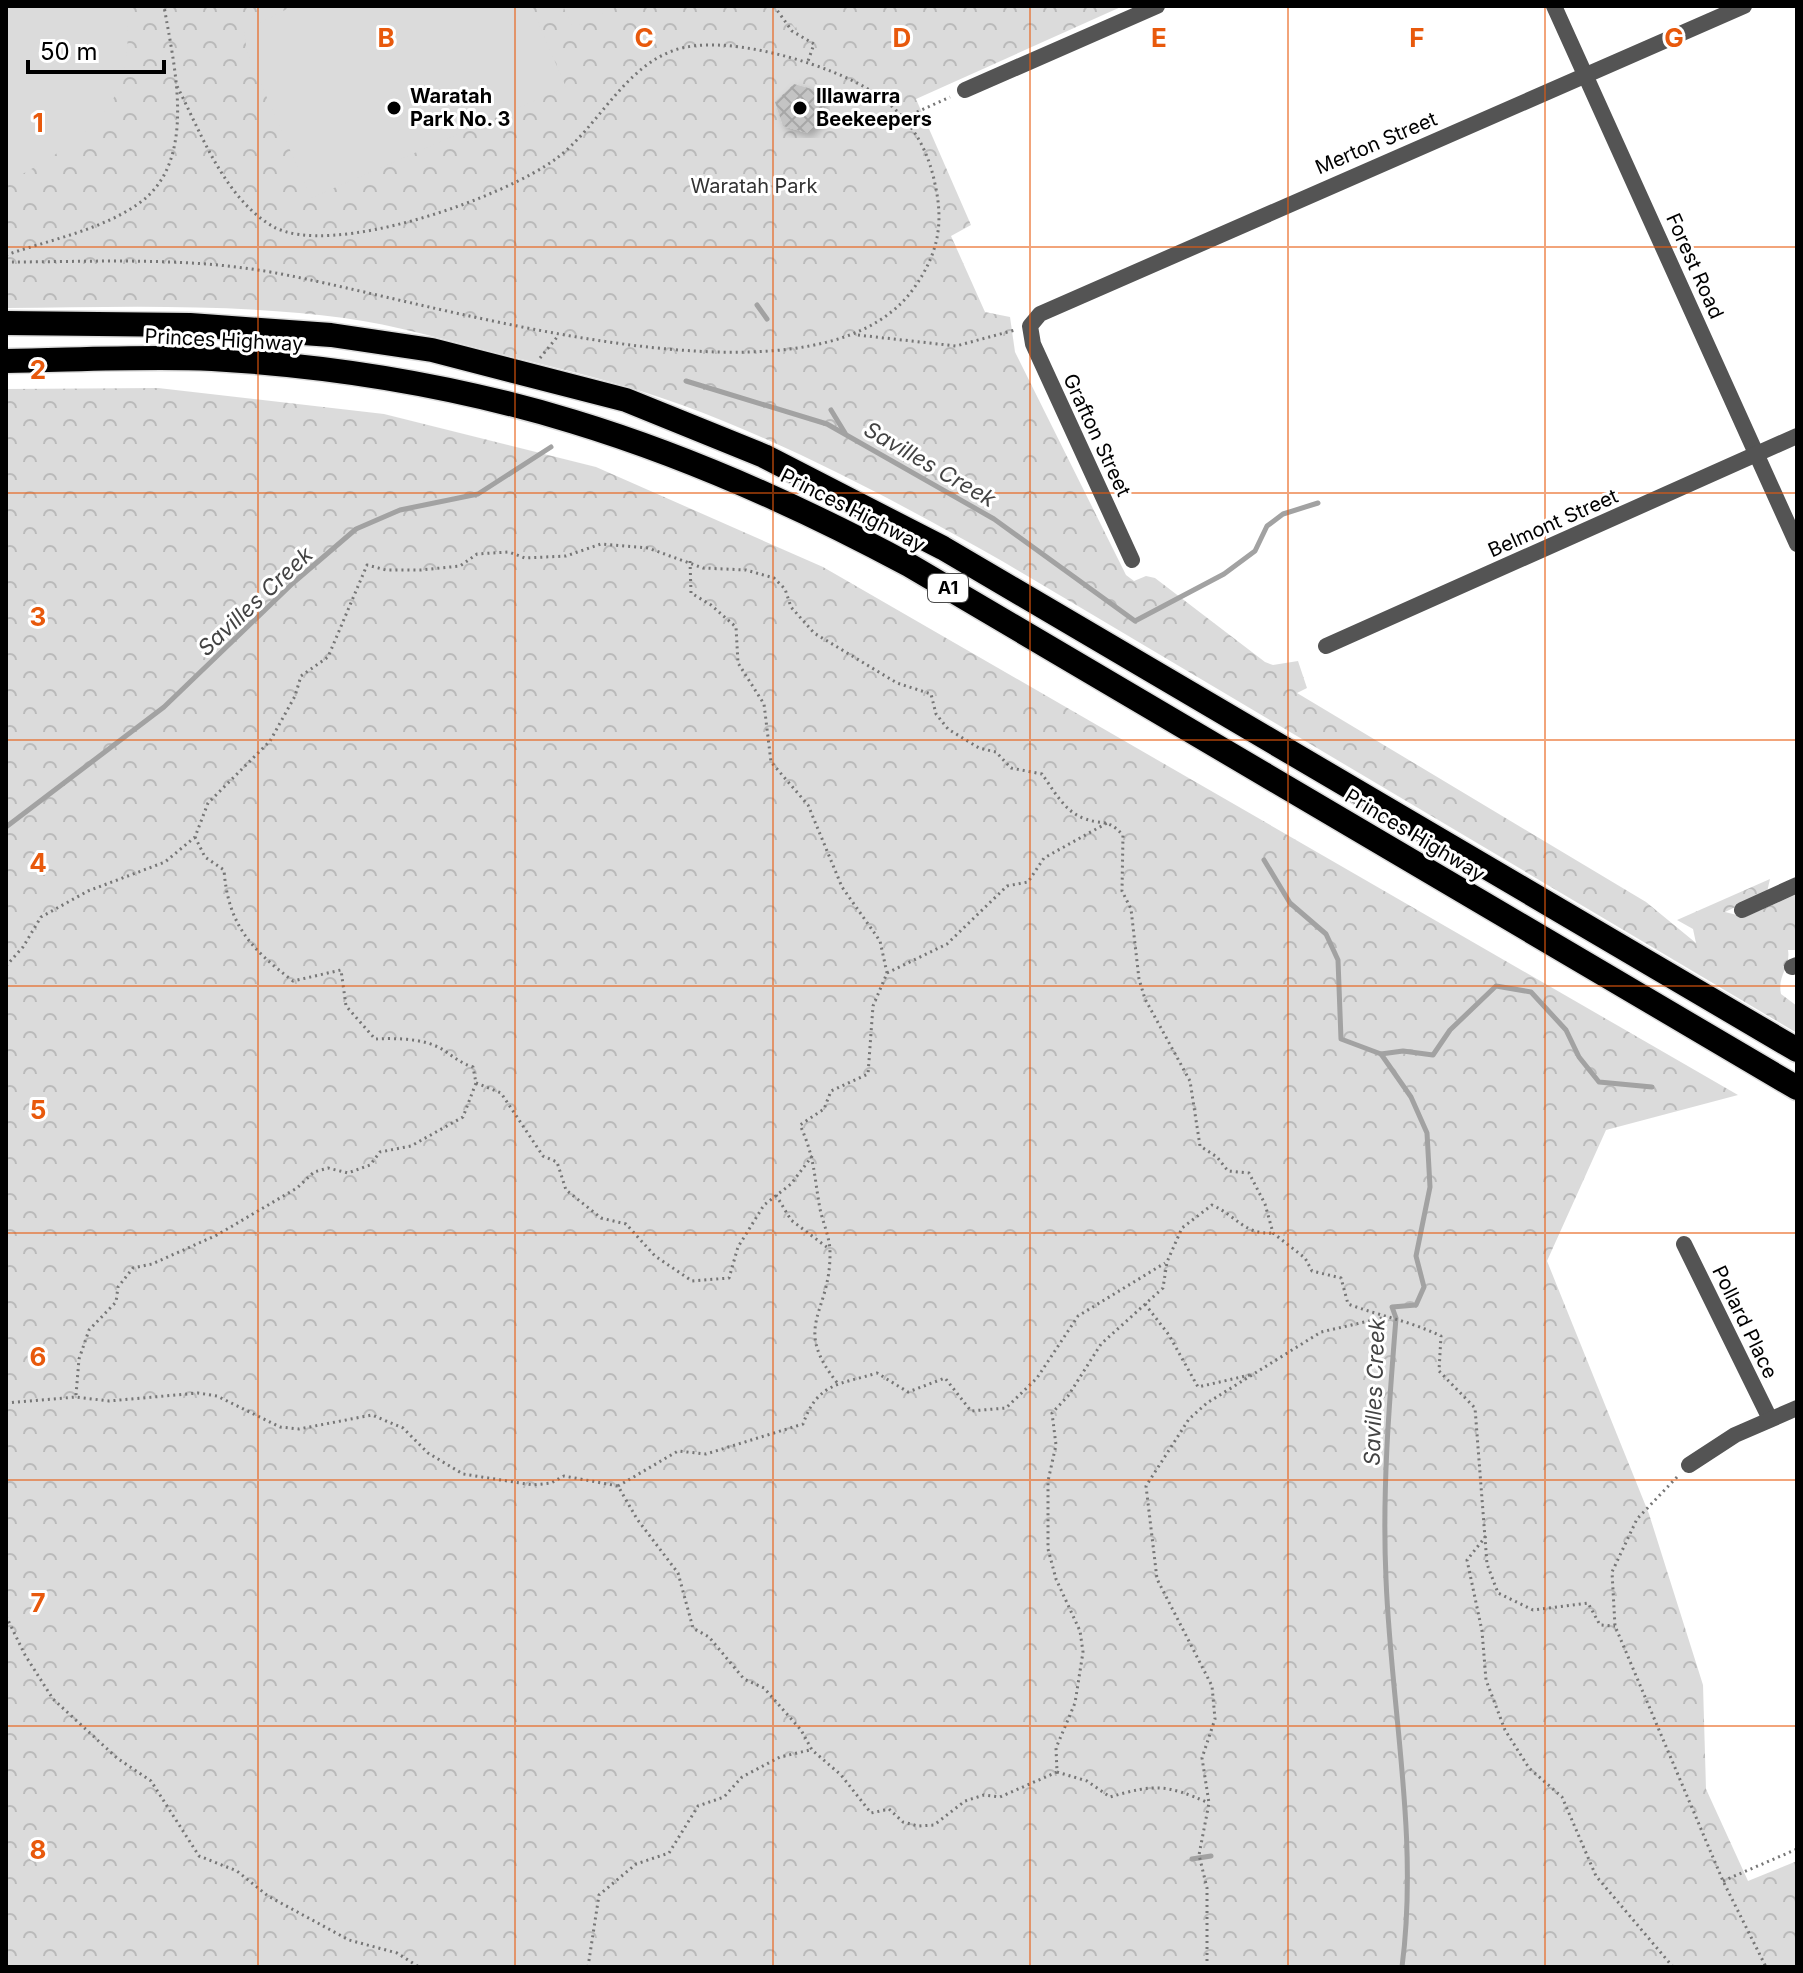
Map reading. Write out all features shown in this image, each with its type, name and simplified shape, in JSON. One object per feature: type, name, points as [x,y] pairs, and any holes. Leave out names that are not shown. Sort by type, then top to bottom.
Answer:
[{"type":"highway","name":"Princes Highway","points":[[6,323],[190,325],[331,335],[432,350],[626,400],[764,456],[943,548],[1797,1050]]},
{"type":"highway","name":"Princes Highway","points":[[6,361],[211,359],[385,377],[511,402],[638,440],[699,463],[818,516],[909,565],[1797,1088]]},
{"type":"street","points":[[965,90],[1157,6]]},
{"type":"street","name":"Forest Road","points":[[1554,6],[1797,544]]},
{"type":"street","name":"Merton Street","points":[[1030,326],[1046,309],[1744,6]]},
{"type":"street","name":"Grafton Street","points":[[1030,326],[1033,344],[1132,560]]},
{"type":"street","name":"Belmont Street","points":[[1326,646],[1797,436]]},
{"type":"street","points":[[1742,910],[1797,885]]},
{"type":"street","name":"Pollard Place","points":[[1684,1244],[1770,1419]]},
{"type":"street","points":[[1689,1465],[1735,1435],[1797,1408]]},
{"type":"path","points":[[6,255],[104,222],[140,203],[167,168],[177,120],[177,86],[164,6]]},
{"type":"path","points":[[774,6],[792,31],[814,44],[807,64]]},
{"type":"path","points":[[6,262],[253,269],[374,292],[559,335],[690,350],[764,354],[806,349],[858,335],[899,310],[929,267],[942,217],[930,159],[906,117],[881,95],[807,64],[760,51],[715,46],[675,50],[641,70],[590,128],[556,159],[521,181],[392,226],[315,239],[272,226],[231,188],[177,86]]},
{"type":"path","points":[[906,117],[965,90]]},
{"type":"path","points":[[858,335],[956,346],[1030,326]]},
{"type":"path","points":[[527,373],[559,335]]},
{"type":"path","points":[[6,966],[23,947],[41,917],[88,891],[165,862],[195,837],[208,803],[270,741],[295,696],[301,676],[328,657],[367,565],[386,570],[421,570],[460,566],[477,554],[509,552],[525,558],[566,556],[601,544],[648,548],[703,568],[746,570],[774,578],[785,589],[791,607],[814,633],[897,683],[931,694],[936,714],[948,729],[979,748],[996,752],[1011,768],[1042,774],[1065,805],[1080,817],[1110,821],[1123,835],[1122,891],[1131,909],[1139,979],[1145,999],[1190,1081],[1200,1146],[1217,1157],[1228,1171],[1249,1173],[1265,1204],[1273,1233],[1305,1258],[1312,1271],[1341,1278],[1348,1304],[1386,1317],[1409,1320],[1441,1336],[1439,1371],[1475,1408],[1487,1564],[1498,1593],[1533,1610],[1588,1603],[1600,1625],[1615,1626]]},
{"type":"path","points":[[690,561],[691,593],[711,605],[736,627],[738,663],[764,704],[771,762],[808,805],[842,887],[880,941],[887,973],[873,1006],[868,1074],[831,1091],[824,1109],[800,1125],[813,1155],[820,1208],[830,1250],[827,1283],[813,1337],[821,1363],[839,1385]]},
{"type":"path","points":[[887,973],[947,944],[1007,886],[1028,882],[1044,858],[1110,821]]},
{"type":"path","points":[[76,1397],[79,1359],[89,1330],[116,1302],[118,1287],[133,1268],[152,1264],[217,1235],[297,1188],[314,1172],[328,1168],[348,1173],[370,1165],[380,1152],[411,1146],[463,1117],[476,1083],[473,1067],[455,1061],[444,1050],[405,1038],[375,1039],[346,1006],[341,970],[293,981],[264,959],[236,923],[226,902],[224,870],[205,857],[195,837]]},
{"type":"path","points":[[476,1083],[501,1093],[543,1156],[557,1162],[566,1190],[601,1218],[626,1224],[655,1256],[692,1281],[729,1278],[738,1247],[764,1205],[791,1184],[813,1155]]},
{"type":"path","points":[[776,1195],[791,1220],[830,1250]]},
{"type":"path","points":[[1057,1772],[1056,1748],[1075,1703],[1075,1686],[1083,1652],[1080,1631],[1056,1579],[1048,1549],[1048,1481],[1056,1445],[1052,1413],[1068,1396],[1101,1344],[1163,1288],[1167,1262],[1182,1228],[1212,1205],[1232,1214],[1242,1228],[1256,1234],[1273,1233]]},
{"type":"path","points":[[618,1486],[678,1451],[706,1454],[803,1424],[811,1401],[824,1390],[877,1373],[908,1392],[945,1378],[971,1411],[1006,1408],[1037,1378],[1078,1316],[1167,1262]]},
{"type":"path","points":[[1145,1304],[1169,1335],[1198,1387],[1257,1373]]},
{"type":"path","points":[[1207,1967],[1207,1888],[1199,1855],[1209,1803],[1202,1758],[1215,1719],[1212,1686],[1157,1579],[1146,1486],[1189,1419],[1207,1403],[1321,1332],[1386,1317]]},
{"type":"path","points":[[6,1403],[76,1397],[109,1401],[198,1393],[217,1396],[280,1427],[299,1429],[372,1415],[403,1428],[428,1453],[463,1474],[533,1485],[551,1483],[564,1476],[606,1481],[618,1486],[637,1519],[678,1573],[693,1628],[709,1637],[744,1679],[764,1688],[801,1730],[812,1750],[841,1775],[871,1813],[889,1809],[903,1822],[918,1826],[934,1825],[965,1801],[984,1795],[1000,1797],[1057,1772],[1087,1781],[1110,1797],[1144,1787],[1173,1787],[1209,1803]]},
{"type":"path","points":[[1689,1465],[1637,1519],[1623,1546],[1612,1572],[1615,1626],[1723,1881],[1766,1967]]},
{"type":"path","points":[[1487,1535],[1467,1560],[1482,1631],[1486,1680],[1505,1730],[1529,1768],[1562,1797],[1596,1876],[1673,1967]]},
{"type":"path","points":[[6,1616],[25,1655],[53,1699],[117,1758],[151,1781],[199,1856],[237,1871],[268,1896],[349,1940],[397,1953],[419,1967]]},
{"type":"path","points":[[588,1967],[599,1895],[636,1864],[669,1853],[698,1806],[724,1797],[742,1777],[780,1757],[812,1750]]},
{"type":"path","points":[[1723,1881],[1797,1849]]},
{"type":"green space","name":"Waratah Park","points":[[6,6],[1123,6],[916,99],[971,225],[951,236],[985,312],[1010,317],[1015,352],[1126,575],[1134,581],[1146,576],[1155,578],[1265,662],[1273,665],[1298,661],[1307,688],[1297,693],[1646,902],[1696,943],[1693,929],[1677,920],[1770,879],[1767,892],[1725,912],[1745,917],[1797,894],[1797,950],[1788,950],[1780,987],[1781,994],[1797,1006],[1797,1033],[1002,561],[845,477],[724,421],[614,383],[363,321],[302,313],[217,308],[6,308]]},
{"type":"green space","points":[[6,6],[128,6],[128,16],[125,67],[110,104],[71,144],[6,184]]},
{"type":"green space","name":"Waratah Park No. 3","points":[[293,6],[531,6],[566,87],[311,198],[247,52],[244,31]]},
{"type":"green space","points":[[563,6],[619,6],[573,28]]},
{"type":"green space","points":[[780,6],[826,6],[795,28]]},
{"type":"green space","points":[[158,388],[384,414],[596,467],[823,567],[1738,1095],[1606,1130],[1547,1261],[1649,1514],[1703,1685],[1706,1789],[1748,1881],[1797,1861],[1797,1967],[6,1967],[6,389]]},
{"type":"building","name":"Illawarra Beekeepers","points":[[794,84],[819,91],[825,115],[807,133],[783,126],[775,102]]},
{"type":"waterway","points":[[757,305],[767,319]]},
{"type":"waterway","name":"Savilles Creek","points":[[686,381],[827,424],[994,519],[1135,621],[1224,574],[1255,551],[1267,526],[1283,514],[1318,503]]},
{"type":"waterway","points":[[831,410],[845,433]]},
{"type":"waterway","name":"Savilles Creek","points":[[6,827],[164,707],[293,583],[356,529],[400,510],[478,494],[551,447]]},
{"type":"waterway","name":"Savilles Creek","points":[[1264,860],[1290,903],[1326,934],[1338,960],[1341,1039],[1381,1054],[1411,1097],[1427,1133],[1430,1187],[1416,1256],[1424,1287],[1416,1305],[1392,1307],[1396,1318],[1386,1481],[1386,1579],[1406,1821],[1406,1918],[1402,1967]]},
{"type":"waterway","points":[[1381,1054],[1403,1051],[1433,1055],[1450,1030],[1496,986],[1531,992],[1566,1030],[1579,1057],[1599,1082],[1652,1087]]},
{"type":"waterway","points":[[1192,1859],[1211,1856]]},
{"type":"place","name":"Waratah Park No. 3","points":[[394,108]]},
{"type":"place","name":"Illawarra Beekeepers","points":[[800,108]]}]
